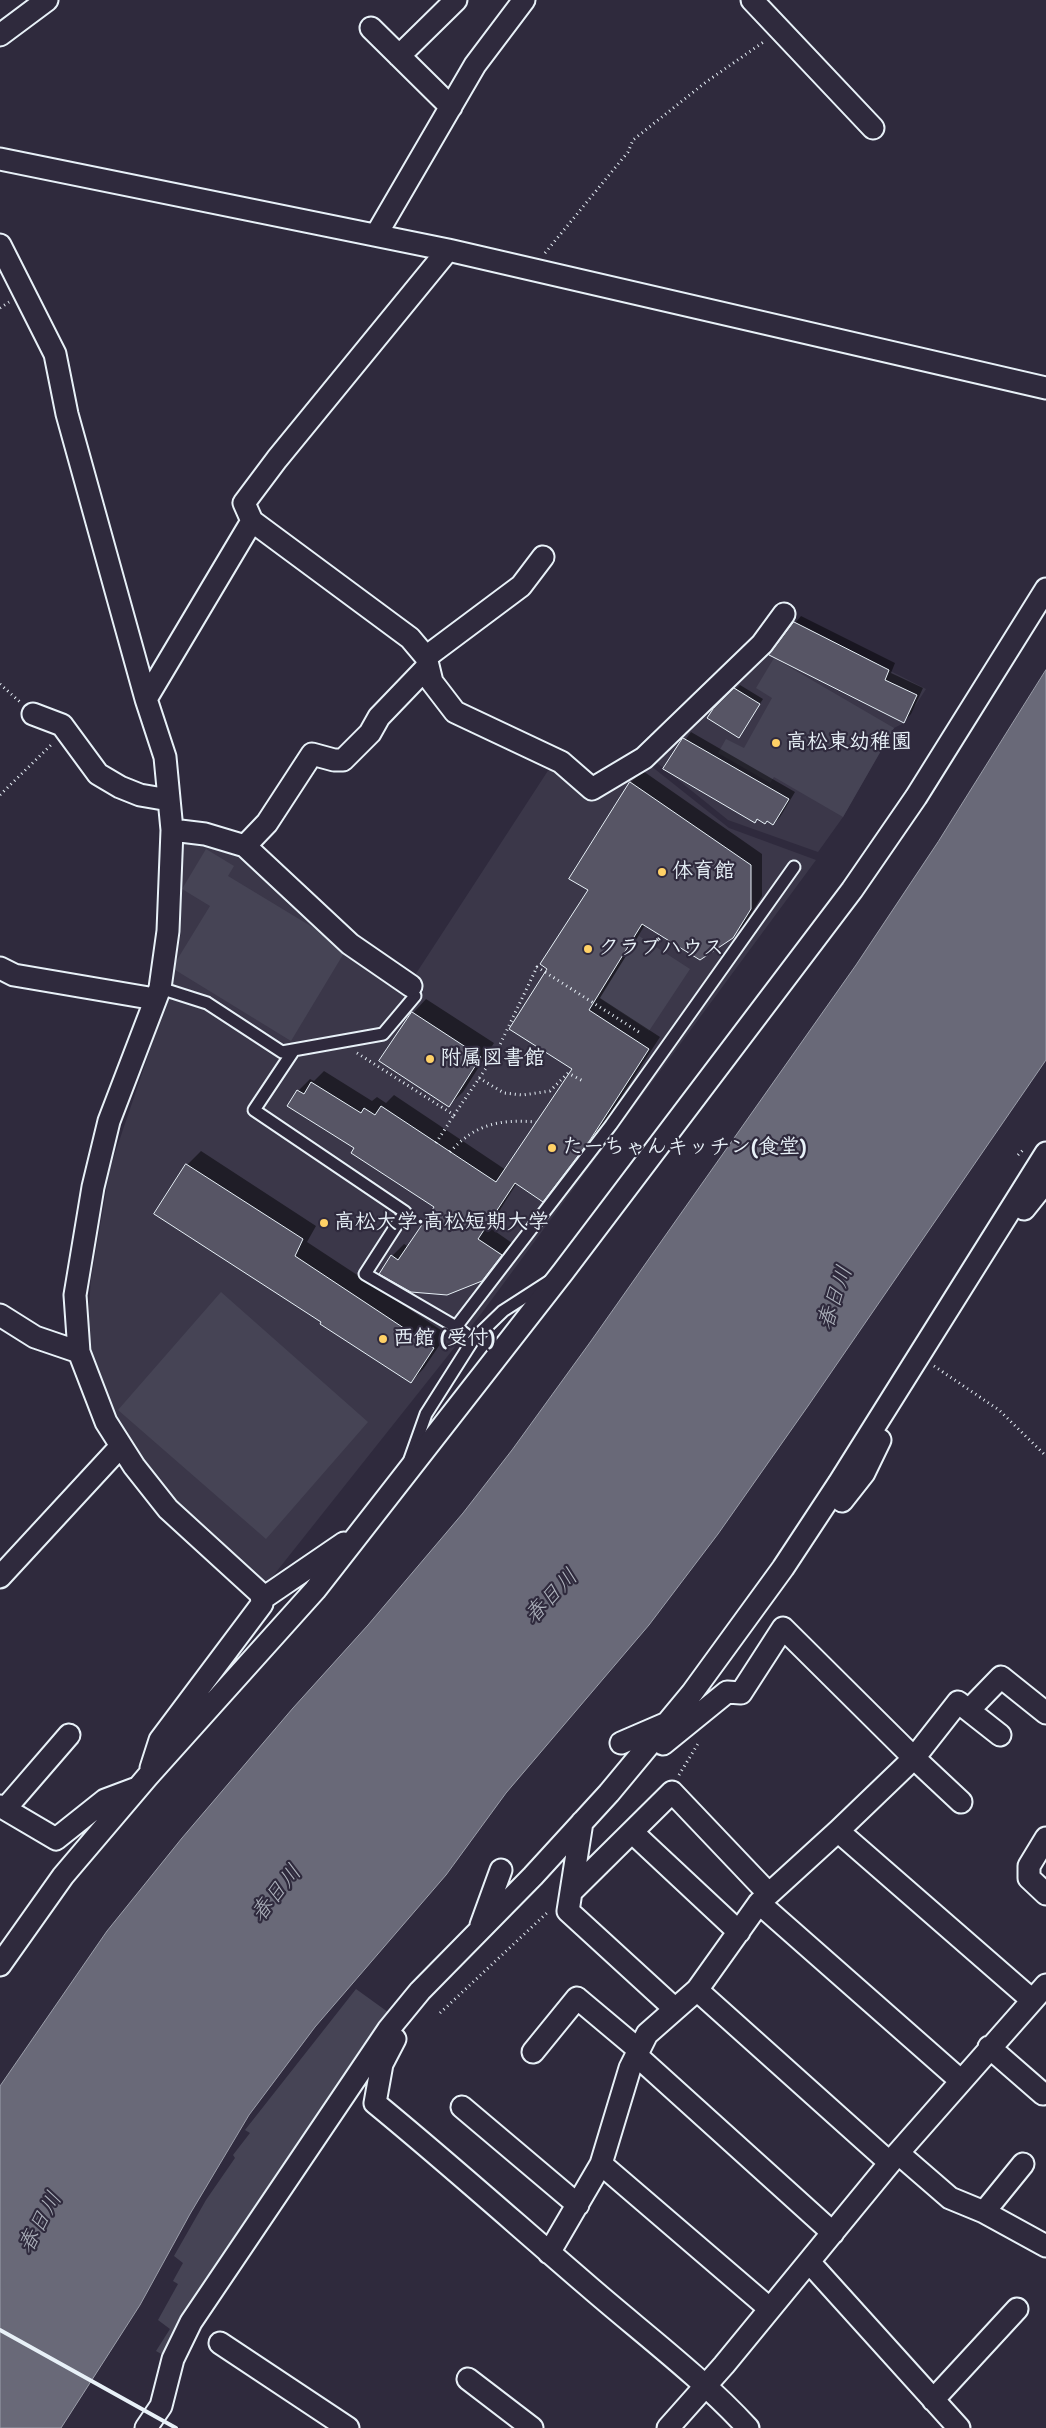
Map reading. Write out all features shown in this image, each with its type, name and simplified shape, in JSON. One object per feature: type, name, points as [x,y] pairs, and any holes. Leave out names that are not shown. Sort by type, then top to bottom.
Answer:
[{"type":"street","points":[[0,35],[46,0]]},
{"type":"street","points":[[398,56],[456,0]]},
{"type":"street","points":[[752,0],[873,128]]},
{"type":"street","points":[[376,235],[476,65],[518,2]]},
{"type":"street","points":[[371,28],[451,107]]},
{"type":"street","points":[[0,159],[448,250],[1046,388]]},
{"type":"street","points":[[0,245],[55,354],[67,414],[146,699],[165,757],[172,830],[168,930],[157,994],[109,1121],[93,1187],[75,1294],[79,1352],[106,1422],[134,1466],[168,1509],[261,1594],[262,1599],[262,1604],[160,1740],[143,1782],[105,1800],[56,1839],[3,1808],[69,1735]]},
{"type":"street","points":[[448,250],[277,459],[244,503],[252,521],[410,638],[427,661],[432,682],[456,712],[562,762],[592,789],[644,758],[762,644],[784,614]]},
{"type":"street","points":[[146,699],[252,521]]},
{"type":"street","points":[[245,846],[267,823],[312,754],[334,760],[343,760],[370,732],[379,717],[427,661],[521,586],[543,557]]},
{"type":"street","points":[[0,1965],[63,1876],[143,1782],[315,1590],[563,1272],[852,890],[916,797],[1046,589]]},
{"type":"street","points":[[33,714],[62,725],[98,774],[120,787],[140,795],[169,800]]},
{"type":"street","points":[[172,830],[205,834],[245,846],[350,944],[413,991]]},
{"type":"street","points":[[0,968],[14,975],[157,994]]},
{"type":"street","points":[[888,1414],[931,1365],[985,1252],[1046,1153]]},
{"type":"street","points":[[146,2428],[161,2406],[172,2359],[191,2322],[388,2030],[409,2004],[479,1933],[582,1822],[670,1722],[744,1624],[888,1414],[967,1288],[1046,1182]]},
{"type":"street","points":[[985,1252],[1004,1238]]},
{"type":"street","points":[[0,1315],[35,1337],[79,1352]]},
{"type":"street","points":[[0,1577],[121,1446]]},
{"type":"street","points":[[262,1599],[361,1531]]},
{"type":"street","points":[[646,1749],[655,1751],[727,1692],[741,1693],[783,1628],[961,1802]]},
{"type":"street","points":[[969,1710],[1000,1678],[1046,1714]]},
{"type":"street","points":[[550,2253],[602,2164],[630,2068],[647,2034],[697,1990],[764,1899],[914,1758],[958,1702],[1000,1735]]},
{"type":"street","points":[[621,1743],[670,1722]]},
{"type":"street","points":[[571,1892],[672,1792],[764,1899],[960,2080]]},
{"type":"street","points":[[582,1822],[568,1911],[675,2010]]},
{"type":"street","points":[[668,2428],[770,2309],[960,2080],[1039,1992],[838,1831]]},
{"type":"street","points":[[632,1832],[739,1932]]},
{"type":"street","points":[[1046,1838],[1029,1866],[1029,1878],[1046,1894]]},
{"type":"street","points":[[479,1933],[500,1870]]},
{"type":"street","points":[[697,1990],[894,2158],[950,2198],[984,2212],[1046,2246]]},
{"type":"street","points":[[533,2052],[577,1998],[833,2233]]},
{"type":"street","points":[[409,2004],[399,2031],[382,2064],[375,2103],[434,2150],[550,2253],[718,2396],[748,2428]]},
{"type":"street","points":[[989,2047],[1044,2094]]},
{"type":"street","points":[[462,2107],[578,2205]]},
{"type":"street","points":[[602,2164],[770,2309]]},
{"type":"street","points":[[984,2212],[1023,2164]]},
{"type":"street","points":[[809,2262],[959,2428]]},
{"type":"street","points":[[933,2400],[1017,2309]]},
{"type":"street","points":[[220,2342],[348,2428]]},
{"type":"street","points":[[468,2379],[532,2428]]},
{"type":"lane","points":[[456,1327],[611,1124],[794,868]]},
{"type":"lane","points":[[157,994],[207,1003],[282,1052],[383,1034],[413,991]]},
{"type":"lane","points":[[294,1050],[254,1110],[405,1212],[365,1274],[456,1327],[473,1340]]},
{"type":"lane","points":[[403,1478],[426,1414],[473,1340],[503,1311],[563,1272]]},
{"type":"path","points":[[532,269],[628,152],[633,140],[706,82],[781,30]]},
{"type":"path","points":[[0,684],[33,714]]},
{"type":"path","points":[[0,795],[66,730]]},
{"type":"path","points":[[436,1143],[495,1055],[537,967],[642,1034]]},
{"type":"path","points":[[340,1042],[454,1115]]},
{"type":"path","points":[[479,1078],[504,1093],[524,1095],[550,1091],[568,1073],[583,1081]]},
{"type":"path","points":[[450,1152],[462,1138],[478,1128],[516,1120],[536,1122]]},
{"type":"path","points":[[931,1365],[999,1410],[1046,1456]]},
{"type":"path","points":[[440,2013],[504,1950],[571,1892]]},
{"type":"shaded area","name":"高松東幼稚園","points":[[786,618],[926,689],[904,723],[894,728],[843,817],[818,852],[728,820],[651,758]]},
{"type":"shaded area","points":[[774,658],[894,728],[843,817],[774,777],[770,783],[718,753],[726,739],[744,748],[772,698],[756,688]]},
{"type":"shaded area","name":"高松大学·高松短期大学","points":[[646,762],[729,828],[816,860],[481,1314],[265,1586],[175,1501],[115,1424],[86,1347],[91,1279],[110,1168],[169,994],[181,933],[181,838],[241,852],[406,989],[553,763],[604,792]]},
{"type":"shaded area","points":[[206,849],[234,866],[228,876],[347,948],[291,1041],[172,968],[210,906],[182,889]]},
{"type":"shaded area","points":[[639,936],[690,969],[649,1031],[599,998]]},
{"type":"shaded area","points":[[221,1292],[368,1422],[266,1539],[118,1410]]},
{"type":"shaded area","points":[[356,1989],[392,2015],[165,2356],[156,2351],[170,2329],[158,2320],[178,2284],[173,2281],[183,2263],[174,2256],[206,2200],[235,2158],[233,2155],[250,2133],[245,2130]]},
{"type":"water","name":"春日川","points":[[1046,670],[1046,1060],[718,1534],[649,1625],[506,1793],[446,1875],[315,2027],[249,2115],[190,2214],[140,2305],[61,2428],[0,2428],[0,2086],[107,1931],[182,1838],[463,1513],[512,1450],[856,965],[938,842]]},
{"type":"building","points":[[794,622],[889,670],[885,680],[917,695],[904,723],[769,655]]},
{"type":"building","points":[[734,688],[760,704],[739,738],[707,718],[713,709]]},
{"type":"building","points":[[683,738],[789,799],[773,825],[767,821],[765,824],[757,819],[755,823],[663,769]]},
{"type":"building","points":[[630,782],[751,865],[751,909],[733,938],[700,960],[642,924],[589,1010],[649,1049],[590,1140],[543,1202],[515,1183],[478,1239],[502,1255],[482,1281],[447,1295],[411,1292],[379,1274],[391,1255],[398,1260],[434,1207],[351,1153],[354,1148],[287,1106],[297,1090],[304,1094],[311,1082],[361,1113],[364,1108],[375,1115],[381,1106],[496,1182],[572,1069],[509,1029],[547,969],[540,964],[588,890],[569,879]]},
{"type":"building","name":"附属図書館","points":[[412,1012],[481,1057],[449,1107],[379,1061]]},
{"type":"building","points":[[186,1164],[303,1239],[295,1256],[434,1348],[411,1383],[320,1324],[321,1322],[154,1214]]},
{"type":"railway","points":[[0,2330],[176,2428]]},
{"type":"place","name":"高松東幼稚園","points":[[776,743]]},
{"type":"place","name":"体育館","points":[[662,872]]},
{"type":"place","name":"クラブハウス","points":[[588,949]]},
{"type":"place","name":"附属図書館","points":[[430,1059]]},
{"type":"place","name":"たーちゃんキッチン(食堂)","points":[[552,1148]]},
{"type":"place","name":"高松大学·高松短期大学","points":[[324,1223]]},
{"type":"place","name":"西館 (受付)","points":[[383,1339]]}]
